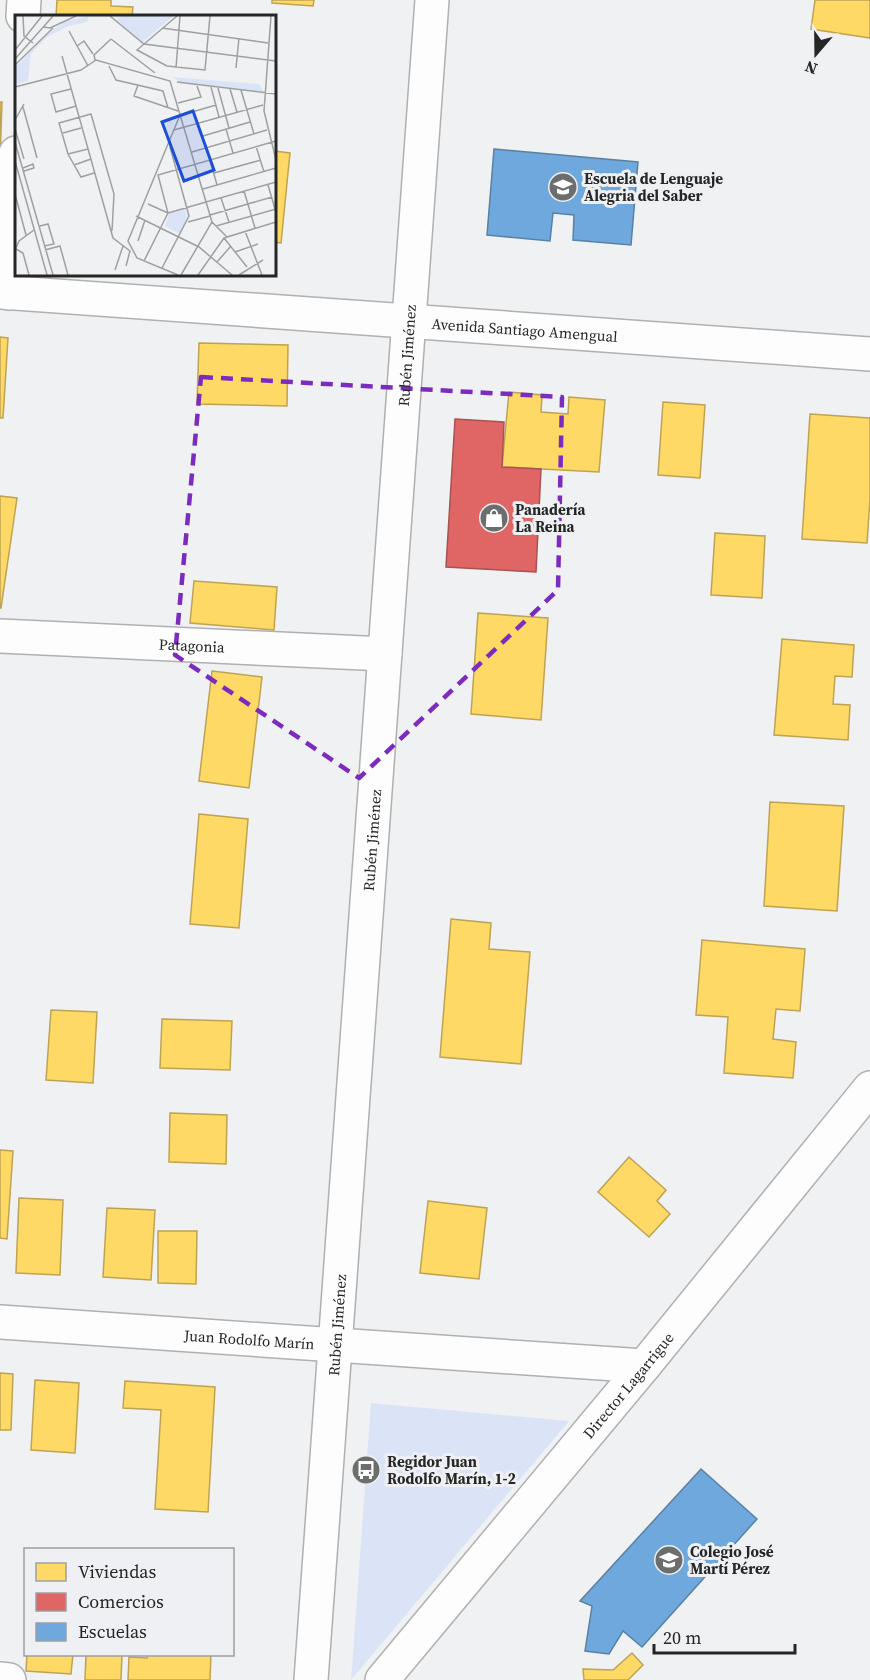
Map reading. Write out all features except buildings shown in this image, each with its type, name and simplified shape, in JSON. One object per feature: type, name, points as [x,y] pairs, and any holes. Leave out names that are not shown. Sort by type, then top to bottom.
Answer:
[{"type":"street","points":[[23,15],[24,0]]},
{"type":"street","name":"Rubén Jiménez","points":[[312,1680],[432,0]]},
{"type":"street","points":[[5,292],[15,166]]},
{"type":"street","name":"Avenida Santiago Amengual","points":[[5,292],[870,354]]},
{"type":"street","name":"Patagonia","points":[[0,636],[385,654]]},
{"type":"street","name":"Director Lagarrigue","points":[[382,1680],[644,1366],[870,1088]]},
{"type":"street","name":"Juan Rodolfo Marín","points":[[0,1323],[644,1366]]},
{"type":"street","points":[[0,1679],[9,1680]]},
{"type":"highlighted area","points":[[201,377],[562,397],[558,590],[359,778],[175,655]]},
{"type":"shaded area","points":[[371,1403],[569,1421],[351,1680]]},
{"type":"place","name":"Escuela de Lenguaje Alegria del Saber","points":[[563,187]]},
{"type":"place","name":"Panadería La Reina","points":[[494,518]]},
{"type":"place","name":"Regidor Juan Rodolfo Marín, 1-2","points":[[366,1470]]},
{"type":"place","name":"Colegio José Martí Pérez","points":[[669,1560]]}]
